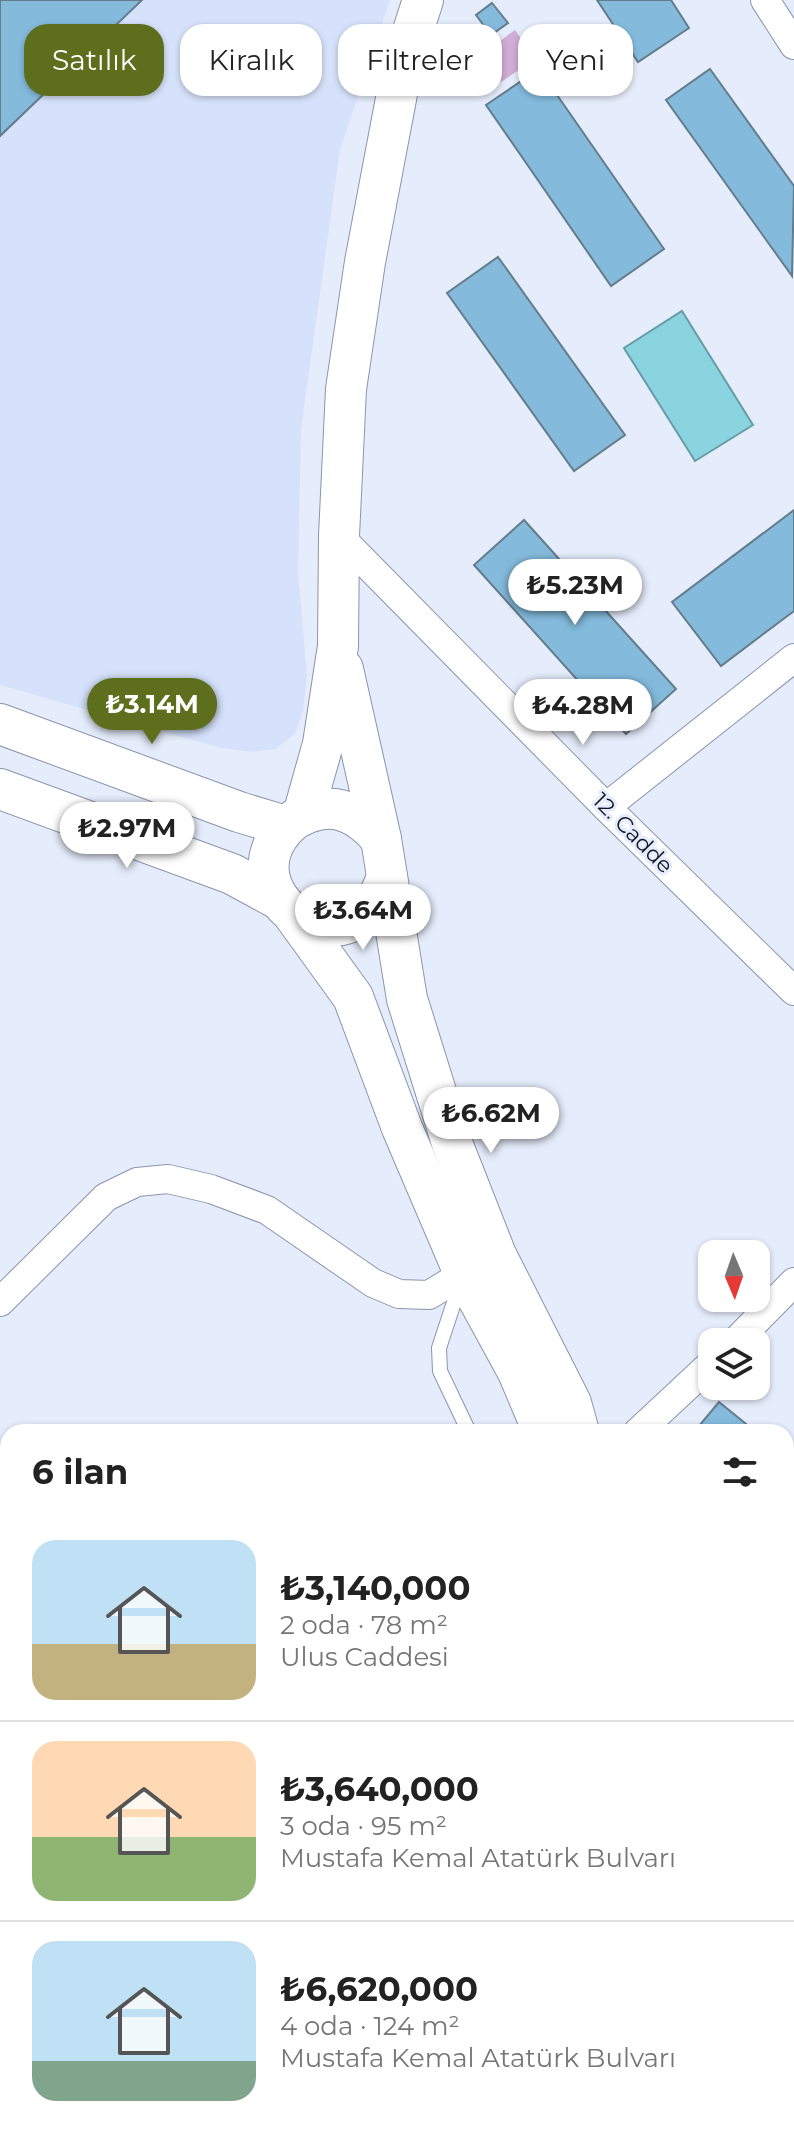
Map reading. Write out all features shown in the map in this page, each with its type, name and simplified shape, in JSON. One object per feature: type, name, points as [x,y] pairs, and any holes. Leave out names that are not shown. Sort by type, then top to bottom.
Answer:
[{"type":"street","points":[[423,0],[403,62],[365,262],[346,389],[339,536],[338,646],[323,744],[294,820],[274,843],[270,878],[285,907],[353,997],[402,1128],[480,1264],[571,1403],[577,1424]]},
{"type":"street","points":[[765,0],[794,45]]},
{"type":"street","name":"12. Cadde","points":[[339,536],[606,807],[794,991]]},
{"type":"street","points":[[338,646],[384,858],[407,999],[452,1143],[480,1264],[518,1372],[537,1417],[544,1424]]},
{"type":"street","points":[[606,807],[794,658]]},
{"type":"street","points":[[0,724],[239,812],[294,820],[320,809],[355,815],[369,825],[384,858],[381,897],[368,912],[350,923],[330,927],[310,924],[232,874],[0,789]]},
{"type":"street","points":[[0,1302],[106,1197],[137,1182],[168,1179],[211,1189],[267,1210],[373,1283],[399,1294],[429,1295],[480,1264]]},
{"type":"street","points":[[749,1328],[794,1282]]},
{"type":"street","points":[[647,1424],[698,1376]]},
{"type":"lane","points":[[465,1424],[440,1371],[439,1348],[480,1264]]},
{"type":"shaded area","points":[[0,0],[390,0],[382,24],[338,24],[338,96],[358,96],[340,150],[301,429],[298,571],[307,677],[303,711],[295,734],[275,749],[252,752],[221,748],[0,685]]},
{"type":"shaded area","points":[[515,30],[518,34],[518,70],[502,81],[502,39]]},
{"type":"water","points":[[682,311],[753,425],[695,461],[624,348]]},
{"type":"building","points":[[0,0],[142,0],[117,24],[24,24],[24,96],[42,96],[0,136]]},
{"type":"building","points":[[597,0],[671,0],[689,28],[638,62],[633,54],[633,24],[613,24]]},
{"type":"building","points":[[492,3],[508,23],[502,27],[502,24],[483,24],[476,15]]},
{"type":"building","points":[[710,69],[794,186],[792,276],[666,100]]},
{"type":"building","points":[[518,83],[518,96],[558,96],[664,249],[611,286],[486,105]]},
{"type":"building","points":[[498,257],[625,435],[574,471],[447,293]]},
{"type":"building","points":[[794,510],[794,611],[721,666],[672,602]]},
{"type":"building","points":[[524,520],[676,689],[626,734],[474,565]]},
{"type":"building","points":[[719,1402],[746,1424],[701,1424]]}]
